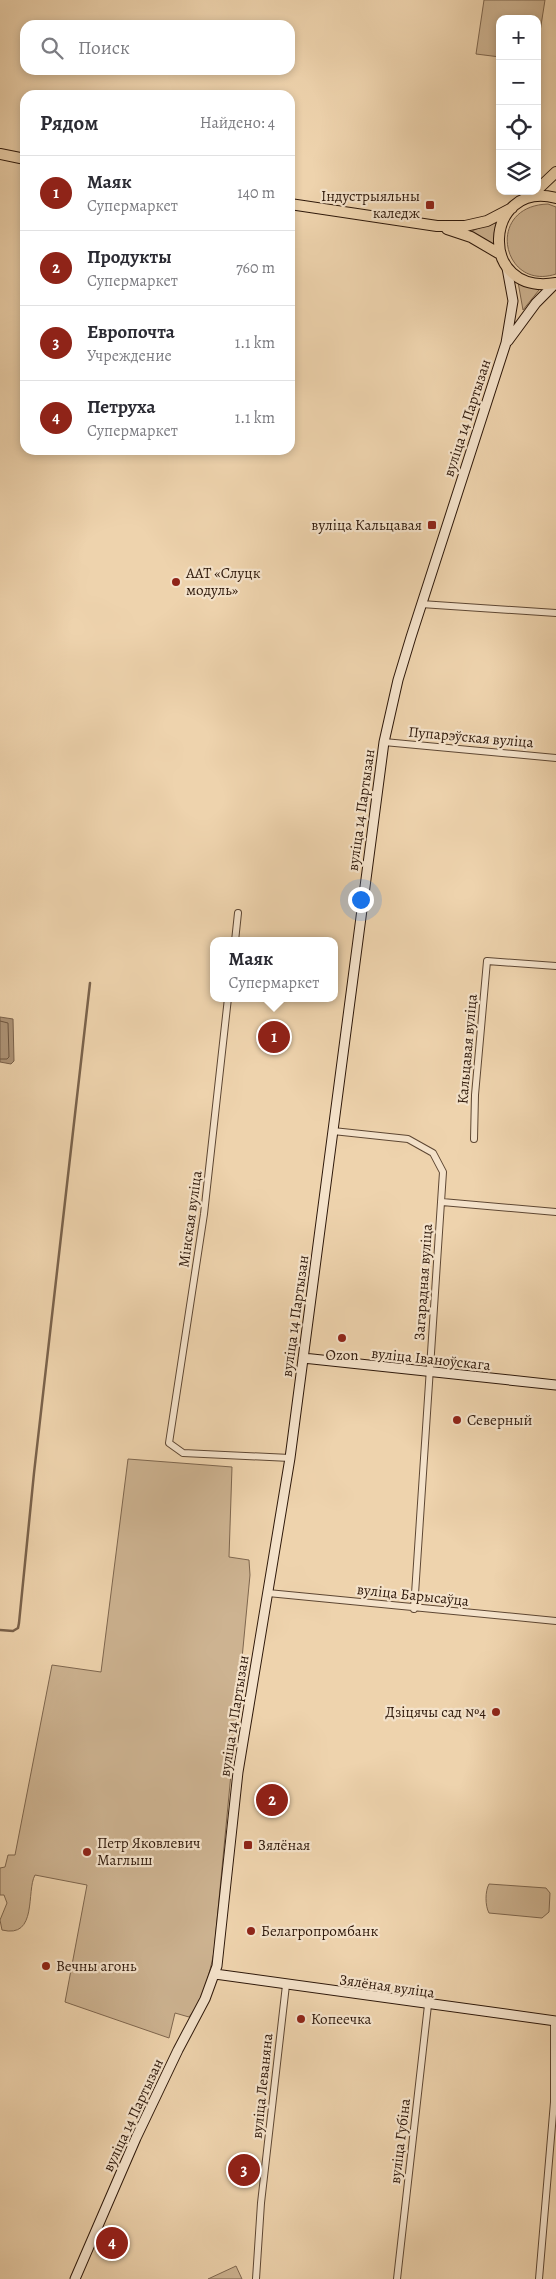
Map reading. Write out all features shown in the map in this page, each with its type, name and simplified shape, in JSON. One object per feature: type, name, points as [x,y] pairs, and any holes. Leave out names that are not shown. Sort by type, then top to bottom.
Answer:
[{"type":"main road","points":[[0,154],[20,158]]},
{"type":"main road","points":[[541,186],[556,172]]},
{"type":"main road","points":[[295,205],[437,226],[465,226],[487,221],[512,208],[531,195]]},
{"type":"main road","points":[[539,195],[556,198]]},
{"type":"main road","points":[[512,208],[504,218],[499,229],[498,242],[500,254],[507,268],[517,277],[530,283],[543,285],[556,283]]},
{"type":"main road","points":[[437,226],[471,237],[500,254]]},
{"type":"main road","name":"вуліца 14 Партызан","points":[[75,2279],[136,2138],[215,1974],[238,1772],[290,1458],[384,742],[398,680],[421,604],[506,343],[512,301],[507,268]]},
{"type":"main road","name":"вуліца 14 Партызан","points":[[506,343],[536,303],[556,283]]},
{"type":"main road","name":"вуліца Іваноўскага","points":[[303,1358],[428,1373],[556,1385]]},
{"type":"main road","name":"Зялёная вуліца","points":[[215,1974],[428,2005],[555,2021]]},
{"type":"street","points":[[421,604],[556,613]]},
{"type":"street","name":"Пупарэўская вуліца","points":[[384,742],[556,758]]},
{"type":"street","points":[[235,937],[238,913]]},
{"type":"street","name":"Кальцавая вуліца","points":[[474,1139],[475,1095],[487,961],[556,966]]},
{"type":"street","name":"Мінская вуліца","points":[[228,1002],[204,1214],[169,1443],[183,1453],[290,1458]]},
{"type":"street","name":"Загарадная вуліца","points":[[333,1131],[408,1139],[433,1153],[443,1172],[428,1373],[414,1609]]},
{"type":"street","points":[[442,1202],[556,1212]]},
{"type":"street","name":"вуліца Барысаўца","points":[[268,1593],[414,1609],[556,1621]]},
{"type":"street","name":"вуліца Леваняна","points":[[256,2279],[261,2203],[286,1985]]},
{"type":"street","name":"вуліца Губіна","points":[[397,2279],[428,2005]]},
{"type":"street","points":[[539,2279],[554,2102],[555,2021]]},
{"type":"shaded area","points":[[484,0],[545,0],[541,26],[541,15],[496,15],[496,56],[476,54]]},
{"type":"shaded area","points":[[548,204],[556,207],[556,274],[538,276],[523,271],[513,260],[508,247],[508,232],[515,218],[528,208]]},
{"type":"shaded area","points":[[500,219],[495,236],[495,249],[472,234],[472,231]]},
{"type":"shaded area","points":[[518,282],[539,290],[523,310]]},
{"type":"shaded area","points":[[128,1459],[232,1467],[229,1557],[249,1560],[250,1575],[214,1952],[208,1977],[198,2003],[189,2017],[175,2013],[169,2038],[65,2002],[87,1885],[35,1875],[32,1882],[29,1912],[26,1921],[21,1927],[13,1931],[2,1930],[0,1920],[7,1903],[4,1895],[0,1895],[0,1868],[5,1867],[8,1855],[15,1855],[52,1665],[101,1672]]},
{"type":"shaded area","points":[[489,1884],[546,1888],[550,1893],[549,1912],[542,1918],[489,1913],[486,1898]]},
{"type":"shaded area","points":[[236,2266],[242,2279],[208,2279]]},
{"type":"water","points":[[0,1017],[13,1019],[14,1061],[11,1064],[0,1062]]},
{"type":"waterway","points":[[0,1630],[13,1631],[18,1628],[19,1623],[34,1473],[90,983]]},
{"type":"place","name":"Індустрыяльны каледж","points":[[430,205]]},
{"type":"place","name":"вуліца Кальцавая","points":[[432,525]]},
{"type":"place","name":"ААТ «Слуцк модуль»","points":[[176,582]]},
{"type":"place","name":"Маяк","points":[[274,1037]]},
{"type":"place","name":"Ozon","points":[[342,1338]]},
{"type":"place","name":"Северный","points":[[457,1420]]},
{"type":"place","name":"Дзіцячы сад №4","points":[[496,1712]]},
{"type":"place","name":"Продукты","points":[[272,1800]]},
{"type":"place","name":"Зялёная","points":[[248,1845]]},
{"type":"place","name":"Петр Яковлевич Маглыш","points":[[87,1852]]},
{"type":"place","name":"Белагропромбанк","points":[[251,1931]]},
{"type":"place","name":"Вечны агонь","points":[[46,1966]]},
{"type":"place","name":"Копеечка","points":[[301,2019]]},
{"type":"place","name":"Европочта","points":[[244,2170]]},
{"type":"place","name":"Петруха","points":[[112,2243]]}]
